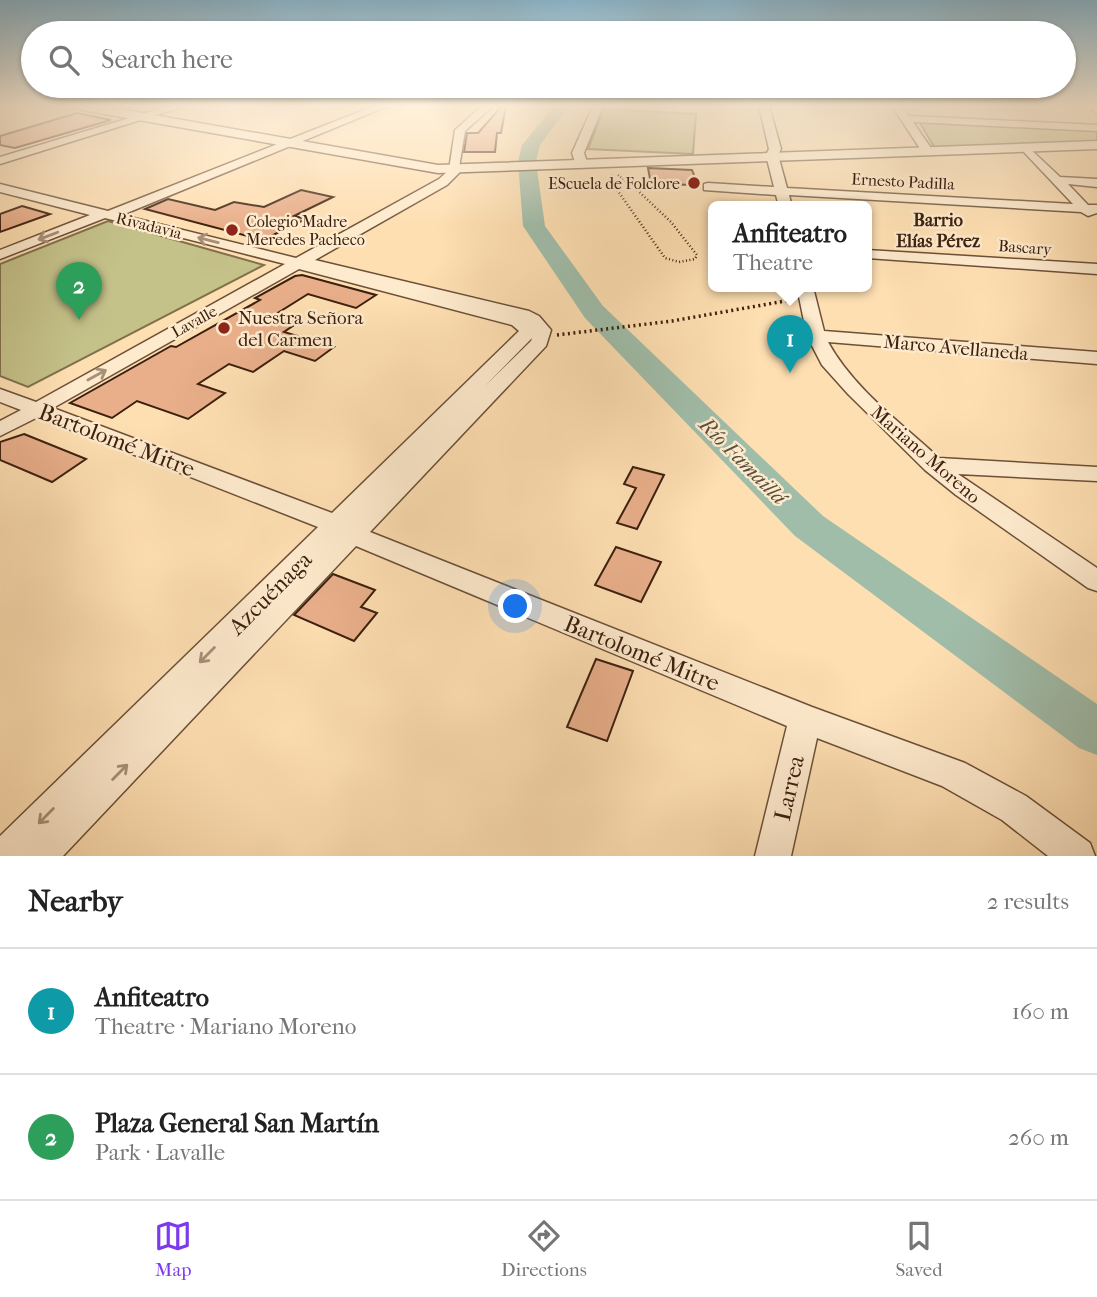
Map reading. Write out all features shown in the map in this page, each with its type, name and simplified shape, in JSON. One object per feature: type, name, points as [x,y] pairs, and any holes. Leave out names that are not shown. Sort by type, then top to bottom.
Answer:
[{"type":"street","points":[[0,159],[44,146]]},
{"type":"street","points":[[0,255],[279,146]]},
{"type":"street","points":[[294,146],[425,171],[766,152],[927,151],[1077,146]]},
{"type":"street","points":[[458,169],[459,146]]},
{"type":"street","points":[[577,162],[581,146]]},
{"type":"street","points":[[766,152],[775,149],[774,146]]},
{"type":"street","points":[[924,146],[927,151]]},
{"type":"street","points":[[1033,148],[1057,180],[1093,207]]},
{"type":"street","points":[[1033,148],[1074,182],[1093,207],[1097,222]]},
{"type":"street","points":[[766,152],[784,201]]},
{"type":"street","name":"Lavalle","points":[[0,430],[443,182],[458,169]]},
{"type":"street","points":[[1057,180],[1097,183]]},
{"type":"street","name":"Ernesto Padilla","points":[[708,187],[1093,207]]},
{"type":"street","name":"Rivadavia","points":[[0,190],[298,262],[313,269],[533,326]]},
{"type":"street","name":"Bascary","points":[[872,254],[1097,269]]},
{"type":"street","name":"Mariano Moreno","points":[[806,293],[816,336],[829,361],[855,390],[933,465],[975,498],[1097,581]]},
{"type":"street","name":"Azcuénaga","points":[[38,856],[525,338],[533,326]]},
{"type":"street","name":"Marco Avellaneda","points":[[816,336],[1097,358]]},
{"type":"street","name":"Bartolomé Mitre","points":[[0,395],[345,530],[806,719],[953,774],[1014,808],[1077,856]]},
{"type":"street","points":[[933,465],[1097,474]]},
{"type":"street","name":"Azcuénaga","points":[[5,856],[345,530]]},
{"type":"street","name":"Larrea","points":[[773,856],[806,719]]},
{"type":"path","points":[[615,174],[645,195],[685,238],[696,255],[695,259],[678,262],[664,258],[609,179],[615,174]]},
{"type":"path","points":[[576,334],[672,321],[806,293]]},
{"type":"shaded area","points":[[589,146],[694,146],[693,154],[588,149]]},
{"type":"shaded area","points":[[108,221],[264,265],[28,387],[0,376],[0,264]]},
{"type":"building","points":[[465,146],[496,146],[495,152],[464,152]]},
{"type":"building","points":[[648,168],[692,170],[698,185],[651,184]]},
{"type":"building","points":[[301,190],[333,197],[294,216],[306,219],[263,240],[145,209],[168,199],[215,210],[234,202],[264,207]]},
{"type":"building","points":[[22,206],[50,214],[0,232],[0,214]]},
{"type":"building","points":[[302,275],[376,295],[356,308],[308,294],[273,316],[297,323],[284,332],[334,347],[315,361],[284,351],[253,372],[229,364],[198,384],[225,393],[188,419],[137,401],[112,418],[70,403],[260,300],[255,298],[295,276]]},
{"type":"building","points":[[24,434],[86,459],[52,482],[0,460],[0,442]]},
{"type":"building","points":[[633,467],[664,475],[637,529],[617,523],[636,488],[624,484]]},
{"type":"building","points":[[616,547],[661,562],[641,602],[595,585]]},
{"type":"building","points":[[333,574],[375,590],[361,607],[377,613],[354,641],[294,615]]},
{"type":"building","points":[[596,659],[633,671],[607,741],[567,727]]},
{"type":"waterway","name":"Río Famaillá","points":[[531,146],[527,162],[534,226],[594,312],[809,526],[1097,732]]},
{"type":"place","name":"EScuela de Folclore","points":[[694,183]]},
{"type":"place","name":"Colegio Madre Meredes Pacheco","points":[[232,230]]},
{"type":"place","name":"Plaza General San Martín","points":[[79,320]]},
{"type":"place","name":"Nuestra Señora del Carmen","points":[[224,328]]},
{"type":"place","name":"Anfiteatro","points":[[790,373]]},
{"type":"district","name":"Barrio Elías Pérez","points":[[938,230]]}]
